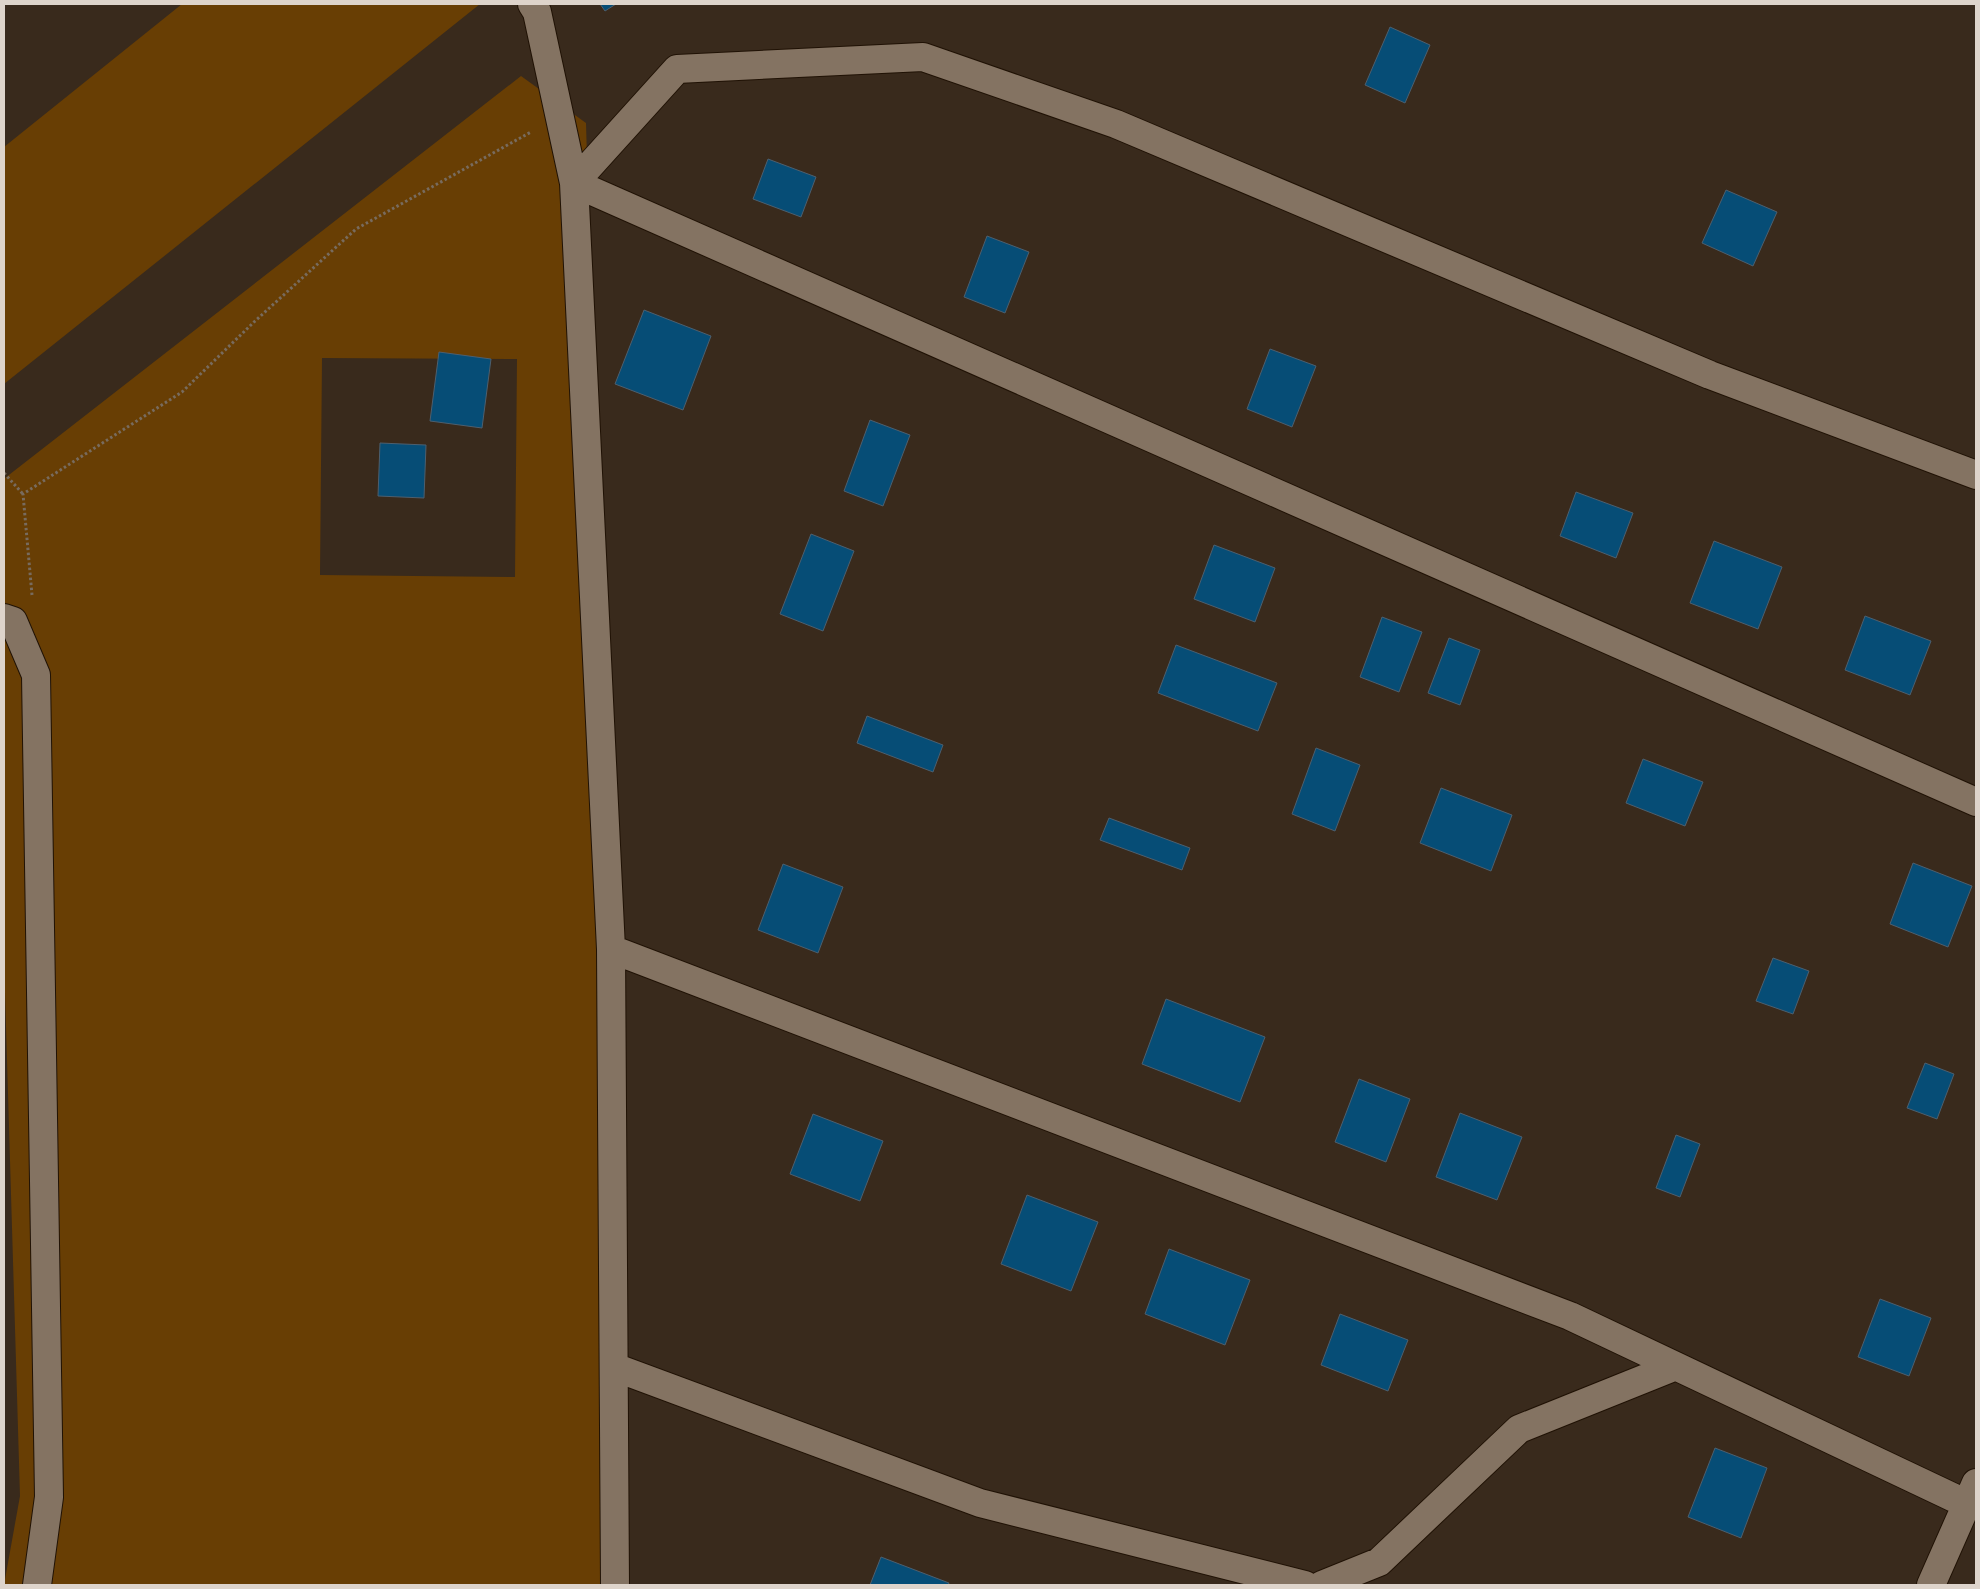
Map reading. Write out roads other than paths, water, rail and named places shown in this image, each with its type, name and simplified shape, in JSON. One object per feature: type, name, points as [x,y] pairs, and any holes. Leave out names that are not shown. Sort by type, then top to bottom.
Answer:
[{"type":"street","points":[[532,4],[537,12],[574,183],[611,949],[615,1585]]},
{"type":"street","points":[[574,183],[677,69],[923,57],[1116,124],[1710,375],[1976,475]]},
{"type":"street","points":[[574,183],[1976,802]]},
{"type":"street","points":[[4,618],[13,621],[36,675],[49,1487],[38,1585]]},
{"type":"street","points":[[611,949],[1561,1312],[1676,1366],[1972,1494],[1931,1585]]},
{"type":"street","points":[[1322,1585],[1379,1562],[1519,1429],[1676,1366]]},
{"type":"street","points":[[614,1367],[980,1503],[1305,1585]]}]
